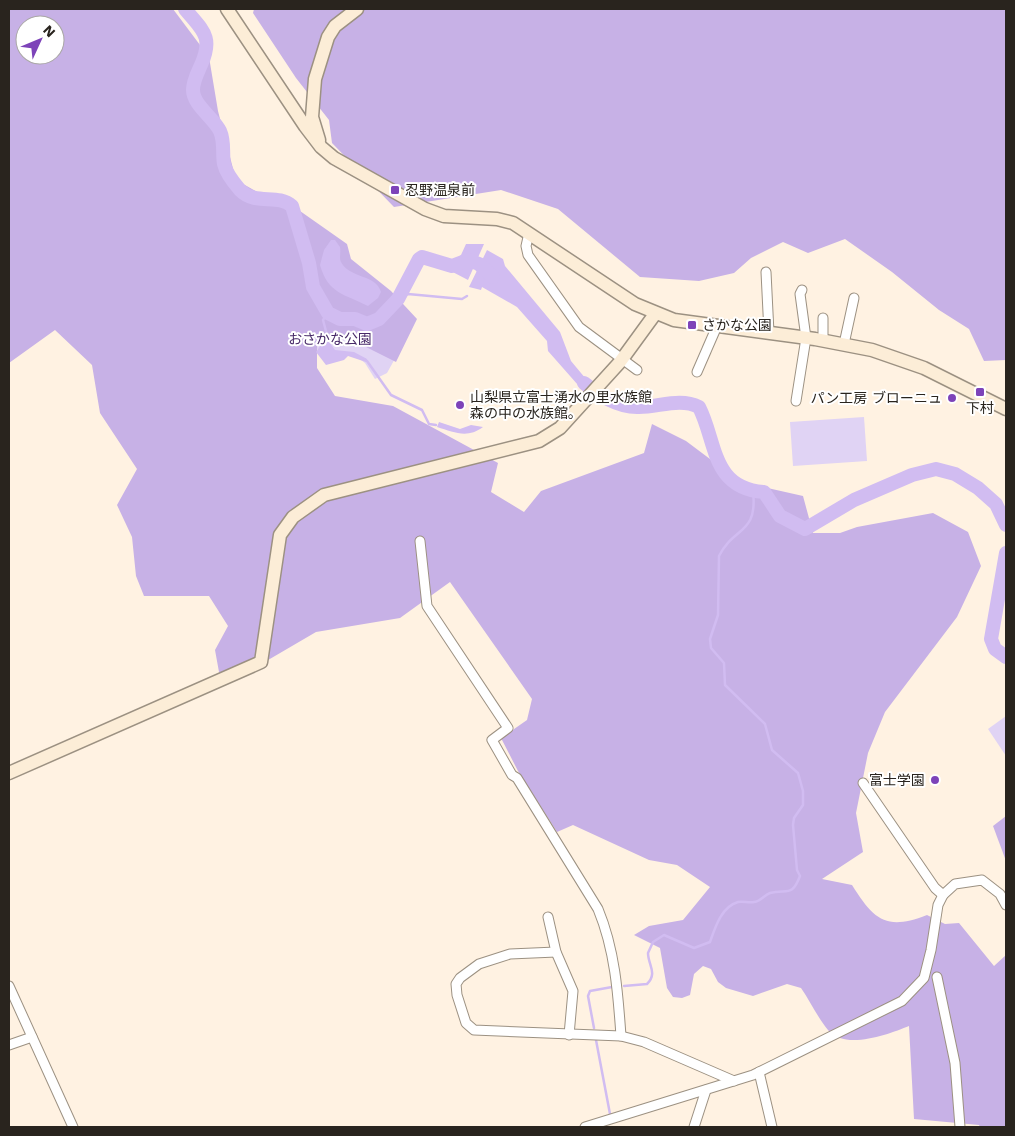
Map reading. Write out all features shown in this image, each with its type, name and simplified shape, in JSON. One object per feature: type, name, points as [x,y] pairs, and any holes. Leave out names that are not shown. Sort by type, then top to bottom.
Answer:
[{"type":"street","points":[[227,9],[321,147],[360,174],[425,209],[444,216],[497,219],[513,223],[634,304],[655,314],[674,320],[823,340],[872,350],[924,368],[1006,409]]},
{"type":"street","points":[[321,147],[312,117],[315,80],[328,37],[335,26],[357,9]]},
{"type":"street","points":[[529,233],[526,246],[528,255],[579,326],[637,370]]},
{"type":"street","points":[[766,272],[769,333]]},
{"type":"street","points":[[796,401],[806,338],[800,294],[802,290]]},
{"type":"street","points":[[844,344],[854,298]]},
{"type":"street","points":[[9,773],[261,662],[280,535],[294,517],[324,495],[539,441],[560,428],[583,403],[622,360],[655,314]]},
{"type":"street","points":[[823,318],[823,340]]},
{"type":"street","points":[[697,372],[717,326]]},
{"type":"street","points":[[420,541],[427,606],[508,728],[492,740],[512,775],[517,778],[598,909],[604,924],[618,983],[621,1036]]},
{"type":"street","points":[[862,782],[935,888],[943,895]]},
{"type":"street","points":[[585,1127],[759,1072],[902,1001],[924,978],[931,950],[938,905],[943,895],[956,884],[982,880],[1000,894],[1006,905]]},
{"type":"street","points":[[548,918],[556,952],[573,991],[569,1035]]},
{"type":"street","points":[[556,952],[510,954],[478,964],[460,978],[456,984],[457,995],[466,1023],[474,1030],[621,1036],[644,1042],[734,1081]]},
{"type":"street","points":[[937,977],[955,1063],[960,1127]]},
{"type":"street","points":[[9,986],[73,1127]]},
{"type":"street","points":[[9,1044],[32,1037]]},
{"type":"street","points":[[759,1072],[772,1127]]},
{"type":"street","points":[[694,1127],[706,1090]]},
{"type":"green space","name":"おさかな公園","points":[[314,313],[397,355],[387,373],[375,379],[365,363],[352,353],[342,354],[314,349]]},
{"type":"green space","points":[[864,417],[867,461],[793,466],[790,422]]},
{"type":"green space","points":[[1006,716],[1006,756],[988,729]]},
{"type":"shaded area","points":[[9,9],[173,9],[209,57],[218,111],[236,180],[259,193],[300,211],[347,244],[351,259],[391,291],[417,319],[396,362],[350,339],[333,336],[317,342],[317,368],[335,396],[393,406],[498,463],[491,492],[524,512],[541,491],[644,453],[652,424],[686,441],[726,471],[746,483],[803,496],[813,533],[840,533],[857,527],[933,513],[968,532],[981,566],[957,617],[885,712],[868,753],[856,813],[863,852],[822,879],[852,885],[867,907],[882,919],[891,922],[913,920],[927,915],[945,924],[959,923],[994,966],[1006,955],[1006,1127],[980,1127],[979,1125],[914,1119],[909,1026],[867,1039],[845,1039],[836,1036],[828,1030],[801,988],[787,984],[753,996],[726,988],[718,982],[711,969],[703,966],[694,974],[690,995],[682,998],[673,997],[667,988],[660,948],[634,935],[649,926],[683,920],[710,887],[677,865],[649,860],[573,825],[557,832],[518,771],[501,738],[527,720],[532,699],[450,582],[400,618],[316,632],[246,673],[219,672],[215,650],[228,626],[209,596],[144,596],[136,576],[132,537],[117,505],[137,469],[100,413],[92,365],[55,330],[9,363]]},
{"type":"shaded area","points":[[254,9],[1006,9],[1006,360],[984,361],[969,329],[939,310],[892,272],[845,239],[808,253],[783,242],[751,258],[734,273],[699,281],[640,277],[558,209],[501,190],[394,207],[332,143],[329,120],[296,78],[253,13]]},
{"type":"shaded area","points":[[331,240],[335,240],[340,247],[340,261],[345,267],[369,279],[378,286],[381,292],[378,298],[368,306],[338,292],[323,275],[320,265],[324,250]]},
{"type":"shaded area","points":[[466,244],[484,244],[468,280],[445,268],[461,255]]},
{"type":"shaded area","points":[[487,250],[503,259],[505,266],[560,332],[571,361],[586,379],[594,383],[585,393],[548,351],[547,341],[517,307],[482,287],[481,290],[469,287]]},
{"type":"shaded area","points":[[326,338],[335,350],[354,352],[367,359],[366,362],[348,356],[344,360],[326,365],[316,352]]},
{"type":"shaded area","points":[[439,422],[460,429],[471,425],[483,427],[466,434],[437,427]]},
{"type":"shaded area","points":[[1006,816],[1006,861],[993,826]]},
{"type":"waterway","points":[[185,9],[201,28],[206,40],[205,55],[193,90],[196,101],[220,131],[226,171],[246,195],[260,199],[280,200],[292,206],[309,263],[313,287],[328,313],[340,319],[355,319],[367,324],[379,319],[398,299],[419,259],[422,257],[452,266],[468,260],[479,264],[493,277]]},
{"type":"waterway","points":[[398,299],[408,294],[462,299],[467,296]]},
{"type":"waterway","points":[[326,341],[327,335],[323,320],[328,313]]},
{"type":"waterway","points":[[364,359],[391,395],[422,410],[429,424],[436,425]]},
{"type":"waterway","points":[[584,383],[609,400],[622,405],[645,407],[684,403],[699,407],[718,461],[725,473],[734,482],[747,489],[764,492],[780,516],[805,529],[854,500],[912,475],[936,469],[955,474],[978,488],[996,504],[1006,525]]},
{"type":"waterway","points":[[624,986],[647,984],[652,976],[648,953],[653,942],[664,935],[694,948],[710,942],[719,919],[727,908],[738,902],[756,902],[770,893],[792,890],[800,876],[797,870],[793,825],[794,818],[803,805],[803,791],[798,773],[772,750],[765,724],[725,685],[724,663],[711,648],[710,639],[718,615],[719,556],[731,539],[744,529],[752,516],[754,505],[753,491]]},
{"type":"waterway","points":[[1006,553],[991,639],[995,649],[1006,657]]},
{"type":"waterway","points":[[594,1028],[588,996],[590,991],[612,987]]},
{"type":"waterway","points":[[596,1040],[610,1114]]},
{"type":"place","name":"忍野温泉前","points":[[395,190]]},
{"type":"place","name":"さかな公園","points":[[692,325]]},
{"type":"place","name":"下村","points":[[980,392]]},
{"type":"place","name":"パン工房 ブローニュ","points":[[952,398]]},
{"type":"place","name":"山梨県立富士湧水の里水族館 森の中の水族館。","points":[[460,405]]},
{"type":"place","name":"富士学園","points":[[935,780]]}]
